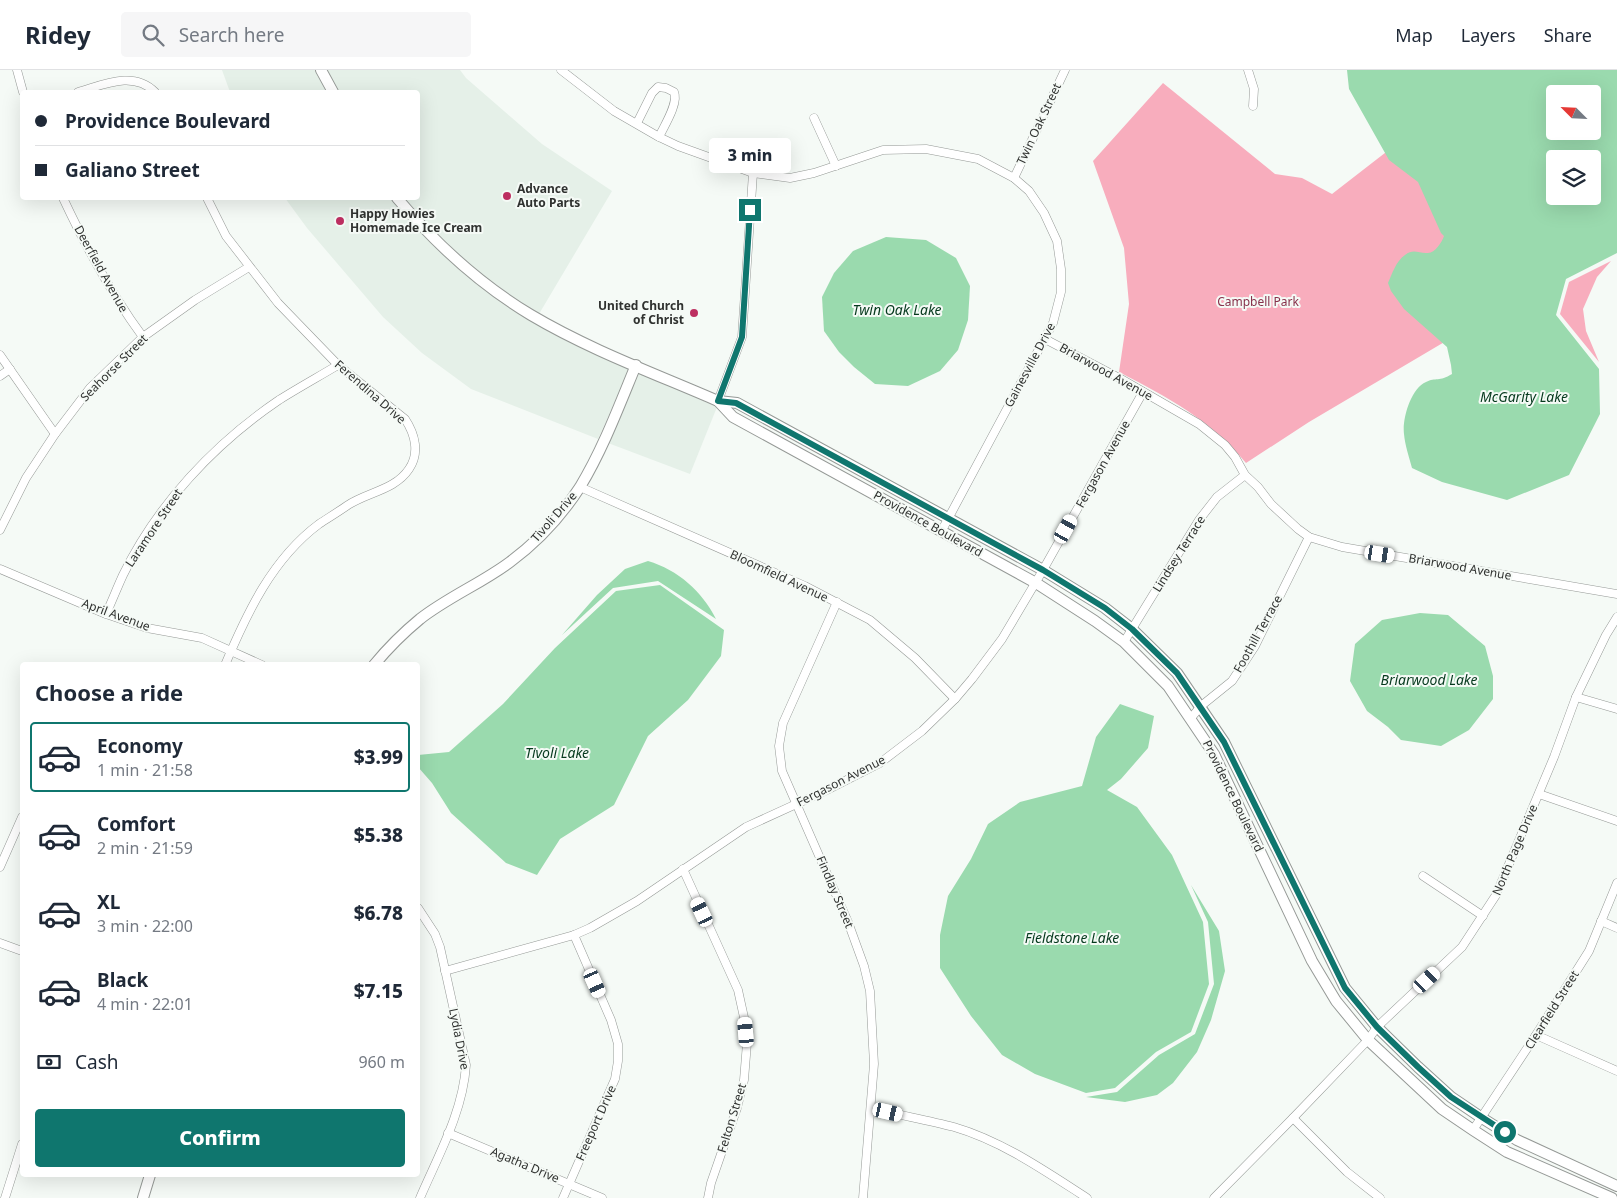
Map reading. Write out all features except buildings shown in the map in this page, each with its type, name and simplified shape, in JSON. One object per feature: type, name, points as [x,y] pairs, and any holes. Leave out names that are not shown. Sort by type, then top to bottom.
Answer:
[{"type":"main road","points":[[321,70],[332,90]]},
{"type":"main road","name":"Providence Boulevard","points":[[399,200],[446,249],[479,279],[532,315],[576,338],[718,401],[736,403],[1043,570],[1105,608],[1132,629],[1177,673],[1224,742],[1345,988],[1377,1027],[1451,1097],[1482,1118],[1517,1140],[1617,1187]]},
{"type":"main road","name":"Tivoli Drive","points":[[377,662],[393,643],[421,618],[510,562],[537,539],[561,512],[580,487],[636,365]]},
{"type":"main road","name":"Providence Boulevard","points":[[718,401],[733,417],[1036,583],[1124,642],[1168,686],[1214,754],[1312,961],[1336,1001],[1368,1040],[1442,1109],[1473,1130],[1507,1152],[1612,1198]]},
{"type":"main road","points":[[143,1198],[149,1177]]},
{"type":"street","points":[[17,70],[22,90]]},
{"type":"street","name":"Gainesville Drive","points":[[561,70],[614,111],[659,137],[687,150],[753,173],[790,178],[814,173],[883,150],[926,149],[978,159],[1014,178],[1029,191],[1044,213],[1057,241],[1061,269],[1061,292],[1053,322],[1045,339],[941,532]]},
{"type":"street","name":"Twin Oak Street","points":[[1014,178],[1064,70]]},
{"type":"street","points":[[1248,70],[1254,89],[1252,106]]},
{"type":"street","points":[[85,90],[114,81],[128,80],[153,90]]},
{"type":"street","points":[[637,124],[652,93],[658,87],[674,92],[676,99],[674,105],[659,137]]},
{"type":"street","points":[[814,118],[836,166]]},
{"type":"street","points":[[718,401],[742,337],[753,173]]},
{"type":"street","name":"Deerfield Avenue","points":[[64,200],[80,234],[121,307],[143,337]]},
{"type":"street","name":"Ferendina Drive","points":[[209,200],[226,236],[278,303],[338,365],[405,419],[412,429],[415,443],[415,454],[410,467],[402,477],[392,485],[351,503],[318,525],[295,546],[267,580],[247,614],[226,662]]},
{"type":"street","name":"Seahorse Street","points":[[0,530],[26,478],[55,434],[90,388],[143,337],[195,300],[249,267]]},
{"type":"street","name":"Briarwood Avenue","points":[[1045,339],[1199,424],[1225,444],[1246,475],[1271,504],[1309,537],[1342,547],[1617,594]]},
{"type":"street","points":[[0,355],[55,434]]},
{"type":"street","name":"Laramore Street","points":[[106,614],[138,547],[169,502],[198,469],[229,439],[279,400],[338,365]]},
{"type":"street","points":[[0,376],[10,369]]},
{"type":"street","name":"Fergason Avenue","points":[[445,971],[574,935],[590,928],[637,901],[746,827],[827,790],[880,763],[922,731],[955,699],[1002,639],[1036,583],[1143,392]]},
{"type":"street","name":"Lindsey Terrace","points":[[1124,642],[1199,520],[1218,497],[1246,475]]},
{"type":"street","name":"Bloomfield Avenue","points":[[580,487],[796,582],[870,620],[915,658],[955,699]]},
{"type":"street","name":"Foothill Terrace","points":[[1191,718],[1201,706],[1232,680],[1250,653],[1309,537]]},
{"type":"street","name":"April Avenue","points":[[0,569],[106,614],[148,628],[202,638],[255,662]]},
{"type":"street","name":"Findlay Street","points":[[836,602],[783,723],[779,746],[782,771],[848,922],[864,966],[870,991],[874,1064],[863,1198]]},
{"type":"street","name":"North Page Drive","points":[[1214,1198],[1368,1040],[1377,1027],[1462,946],[1483,916],[1496,895],[1539,794],[1576,697],[1606,635],[1617,617]]},
{"type":"street","points":[[1576,697],[1617,708]]},
{"type":"street","points":[[1539,794],[1617,821]]},
{"type":"street","points":[[0,868],[20,822]]},
{"type":"street","name":"Felton Street","points":[[683,869],[738,990],[745,1022],[747,1043],[744,1080],[737,1108],[711,1183],[708,1198]]},
{"type":"street","points":[[1423,876],[1483,916]]},
{"type":"street","name":"Clearfield Street","points":[[1473,1130],[1589,951],[1617,883]]},
{"type":"street","name":"Lydia Drive","points":[[420,911],[440,947],[466,1065],[465,1082],[461,1098],[420,1198]]},
{"type":"street","points":[[1601,921],[1617,928]]},
{"type":"street","name":"Freeport Drive","points":[[563,1198],[615,1079],[618,1061],[618,1044],[611,1020],[574,935]]},
{"type":"street","points":[[0,943],[20,951]]},
{"type":"street","points":[[1536,1035],[1617,1071]]},
{"type":"street","points":[[871,1108],[955,1128],[995,1144],[1038,1167],[1087,1198]]},
{"type":"street","points":[[1293,1118],[1347,1172],[1380,1198]]},
{"type":"street","name":"Agatha Drive","points":[[448,1132],[602,1198]]},
{"type":"street","points":[[5,1198],[20,1150]]},
{"type":"street","points":[[1612,1198],[1617,1187]]},
{"type":"shaded area","points":[[222,70],[316,70],[326,90],[229,90]]},
{"type":"shaded area","points":[[327,70],[460,70],[466,78],[542,144],[612,191],[539,314],[483,275],[449,246],[406,200],[420,200],[420,90],[338,90]]},
{"type":"shaded area","points":[[286,200],[393,200],[476,282],[630,368],[598,439],[471,389],[422,353],[383,317],[307,228]]},
{"type":"shaded area","points":[[639,372],[717,407],[690,474],[608,443]]},
{"type":"green space","name":"Campbell Park","points":[[1163,83],[1275,174],[1302,178],[1332,194],[1421,125],[1507,305],[1309,422],[1246,463],[1218,434],[1203,422],[1171,400],[1119,372],[1129,304],[1124,248],[1093,161]]},
{"type":"green space","points":[[1611,261],[1597,277],[1583,309],[1586,331],[1599,362],[1560,314],[1569,282]]},
{"type":"water","name":"McGarity Lake","points":[[1347,70],[1617,70],[1617,253],[1566,279],[1556,315],[1599,369],[1600,414],[1569,475],[1507,500],[1442,482],[1412,468],[1406,447],[1404,420],[1412,397],[1421,385],[1426,382],[1452,374],[1451,365],[1447,347],[1404,309],[1391,291],[1388,283],[1402,258],[1411,252],[1431,253],[1438,247],[1444,236],[1418,182],[1389,160],[1349,89]]},
{"type":"water","name":"Twin Oak Lake","points":[[886,237],[926,240],[956,258],[970,286],[968,320],[958,350],[940,371],[908,386],[875,384],[839,352],[824,331],[822,297],[834,273],[853,251]]},
{"type":"water","points":[[648,561],[669,570],[688,583],[704,599],[716,619],[658,581],[613,588],[562,635],[597,595],[625,569]]},
{"type":"water","name":"Tivoli Lake","points":[[660,585],[724,630],[721,656],[688,700],[648,736],[614,805],[560,839],[537,875],[506,863],[451,813],[432,783],[420,769],[420,755],[449,752],[503,704],[555,648],[616,591]]},
{"type":"water","name":"Briarwood Lake","points":[[1420,613],[1448,615],[1485,646],[1493,676],[1493,699],[1469,730],[1441,746],[1401,740],[1367,711],[1350,681],[1355,644],[1382,620]]},
{"type":"water","name":"Fieldstone Lake","points":[[1120,704],[1154,716],[1148,748],[1121,779],[1107,790],[1137,807],[1172,855],[1203,922],[1209,984],[1191,1032],[1156,1052],[1115,1088],[1086,1093],[1035,1074],[1002,1055],[971,1016],[940,968],[940,935],[948,896],[971,859],[988,824],[1020,802],[1082,786],[1096,737]]},
{"type":"water","points":[[1191,885],[1219,931],[1225,971],[1211,1020],[1197,1052],[1173,1083],[1157,1095],[1125,1102],[1086,1097],[1117,1092],[1159,1055],[1195,1034],[1214,984],[1208,922]]},
{"type":"place","name":"Advance Auto Parts","points":[[507,196]]},
{"type":"place","name":"Happy Howies Homemade Ice Cream","points":[[340,221]]},
{"type":"place","name":"United Church of Christ","points":[[694,313]]},
{"type":"route","points":[[750,210],[742,337],[718,401],[736,403],[1043,570],[1105,608],[1132,629],[1177,673],[1224,742],[1345,988],[1377,1027],[1451,1097],[1505,1132]]}]
